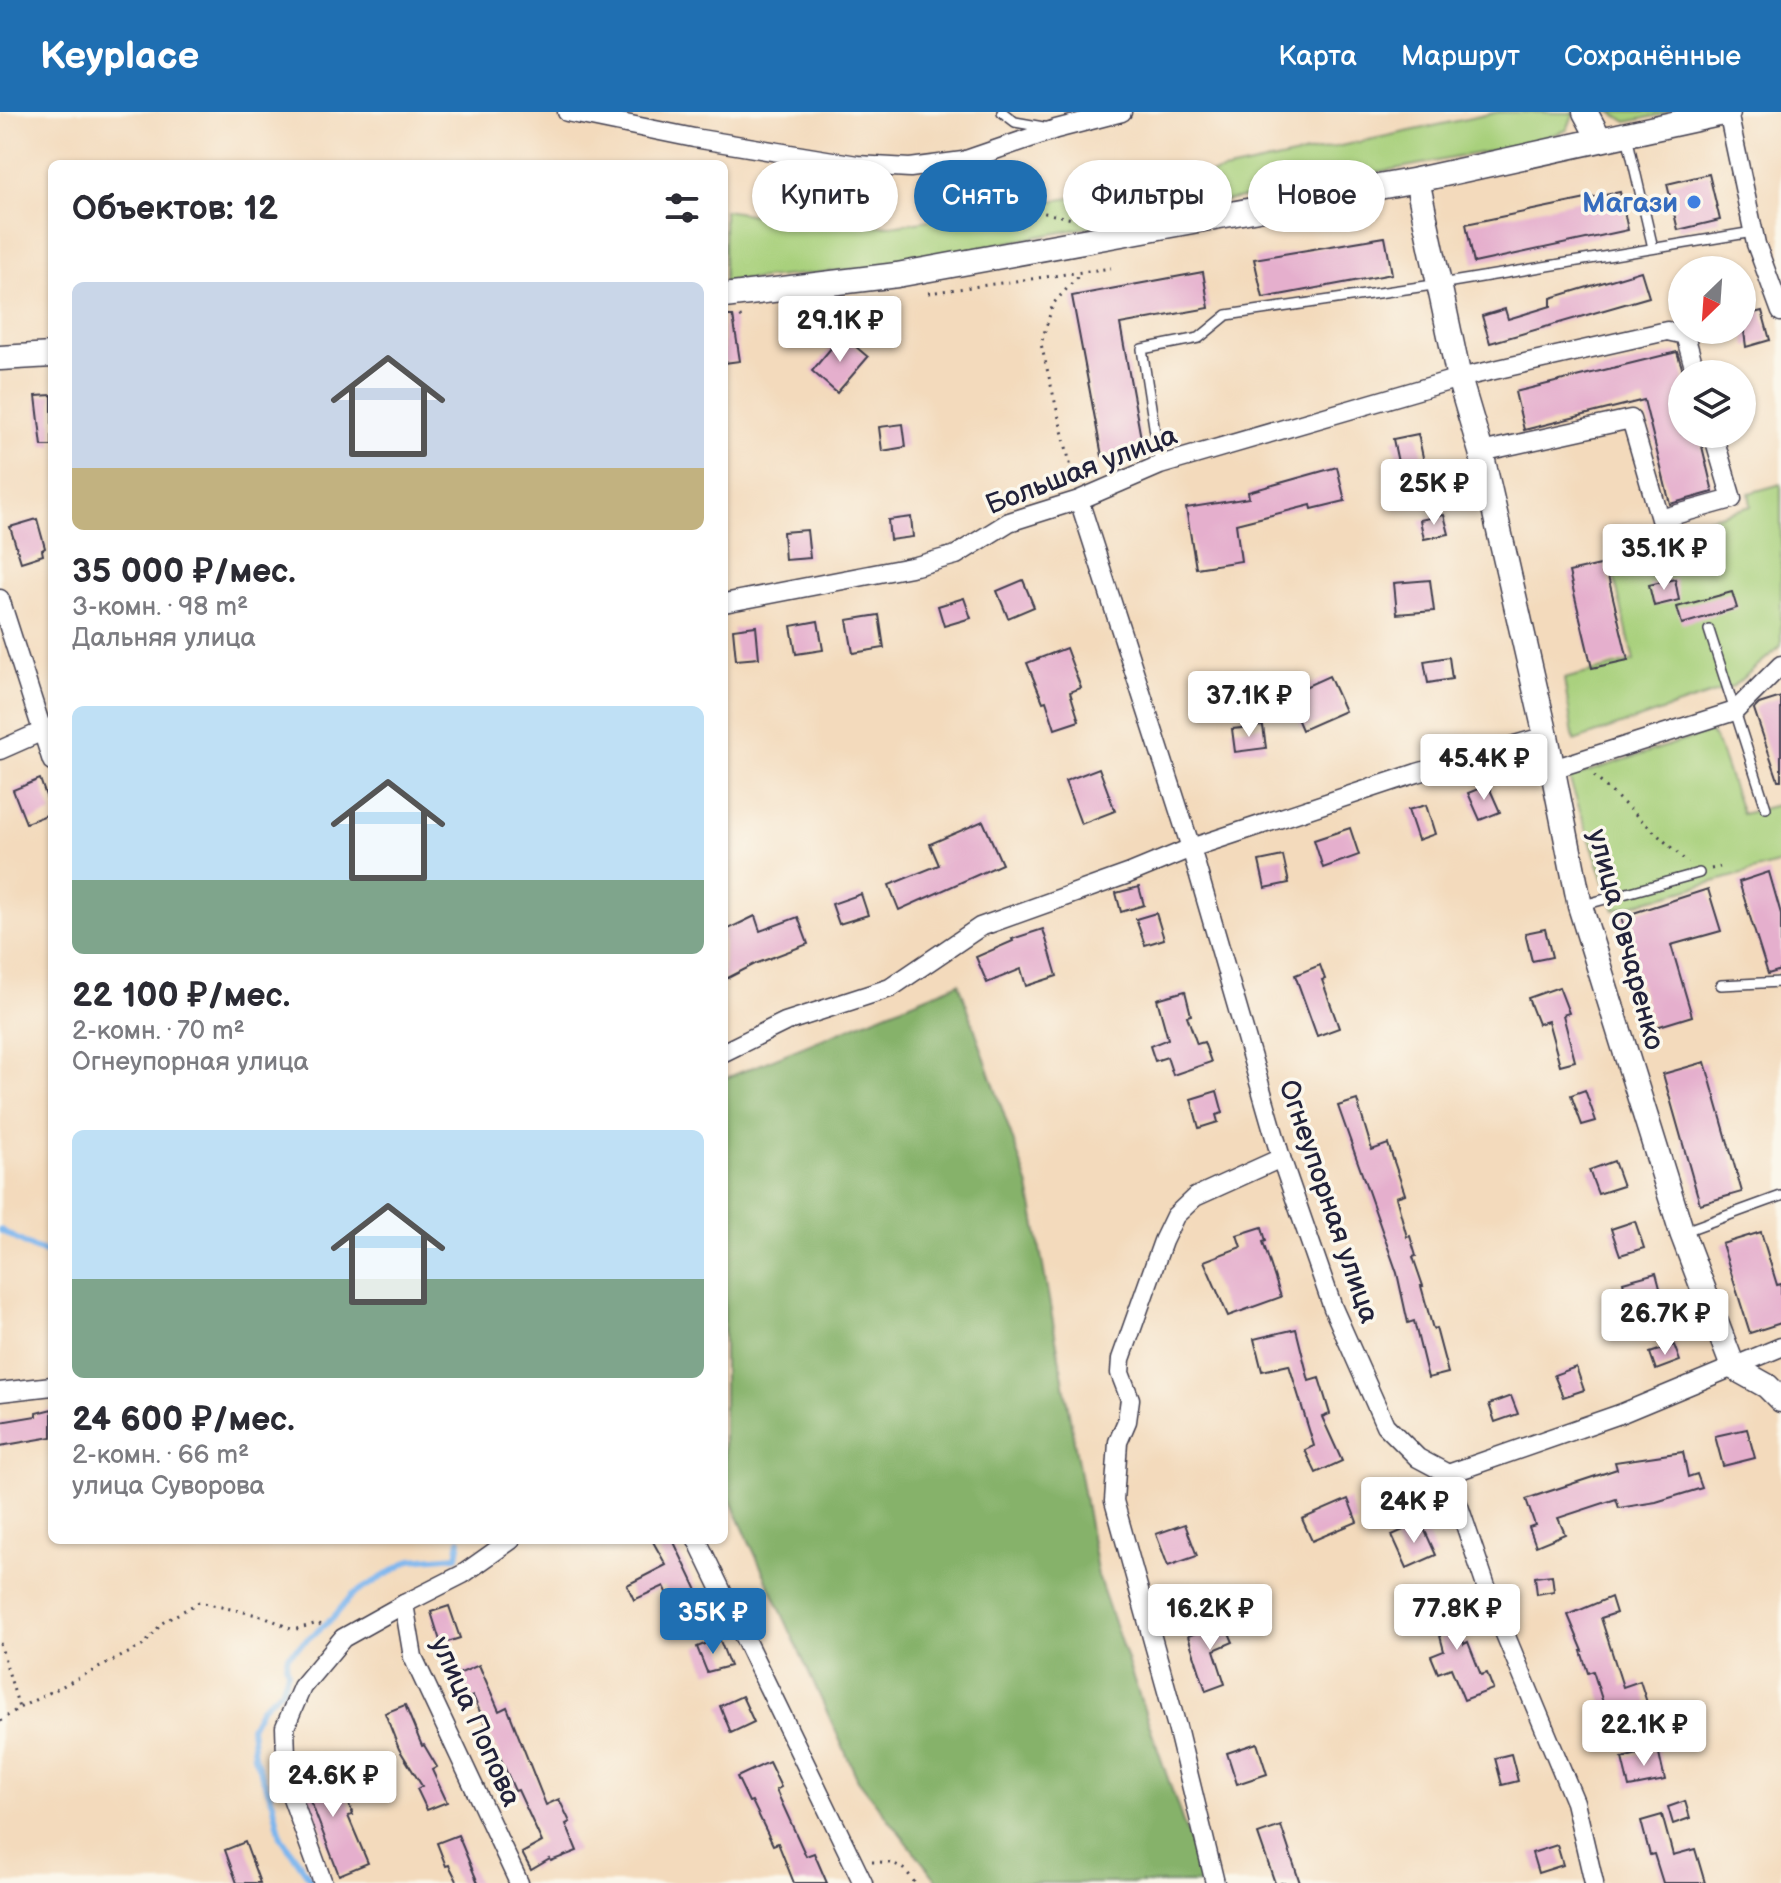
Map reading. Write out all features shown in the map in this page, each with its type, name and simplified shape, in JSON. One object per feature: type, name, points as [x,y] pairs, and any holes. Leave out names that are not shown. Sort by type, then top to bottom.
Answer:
[{"type":"street","points":[[567,112],[694,138],[857,165],[914,167]]},
{"type":"street","points":[[966,160],[1056,129],[1122,112]]},
{"type":"street","points":[[1585,112],[1599,138]]},
{"type":"street","points":[[728,296],[897,275],[1417,180],[1728,112],[1753,232],[1781,312]]},
{"type":"street","name":"улица Овчаренко","points":[[1417,180],[1459,378],[1481,452],[1546,736],[1580,906],[1682,1233],[1733,1367]]},
{"type":"street","name":"Большая улица","points":[[728,602],[943,559],[956,555],[1009,522],[1079,500],[1160,465],[1459,378],[1667,331],[1685,335],[1692,360]]},
{"type":"street","points":[[0,358],[48,355]]},
{"type":"street","points":[[1481,452],[1631,419],[1660,519],[1732,499],[1717,448]]},
{"type":"street","name":"Огнеупорная улица","points":[[1079,500],[1191,848],[1281,1158],[1333,1308],[1385,1425],[1418,1458],[1448,1474]]},
{"type":"street","points":[[0,599],[47,729],[0,750]]},
{"type":"street","points":[[1553,769],[1735,711],[1781,665]]},
{"type":"street","points":[[728,1050],[785,1022],[890,988],[980,927],[1191,848],[1417,773],[1546,736]]},
{"type":"street","points":[[1215,1883],[1177,1727],[1114,1501],[1118,1442],[1127,1421],[1130,1399],[1120,1373],[1121,1359],[1126,1337],[1175,1216],[1195,1197],[1281,1158]]},
{"type":"street","points":[[1594,1883],[1575,1802],[1490,1598],[1448,1474],[1620,1414],[1781,1347]]},
{"type":"street","points":[[1733,1367],[1767,1386],[1781,1400]]},
{"type":"street","points":[[0,1392],[48,1386]]},
{"type":"street","points":[[323,1883],[287,1784],[285,1727],[302,1687],[343,1638],[463,1574],[504,1544]]},
{"type":"street","points":[[699,1544],[863,1883]]},
{"type":"street","name":"улица Попова","points":[[404,1604],[413,1657],[519,1883]]},
{"type":"lane","points":[[1002,112],[1015,122],[1056,129]]},
{"type":"lane","points":[[1627,133],[1653,248]]},
{"type":"lane","points":[[1160,465],[1142,349],[1199,338],[1227,315],[1440,284],[1753,232]]},
{"type":"lane","points":[[1709,630],[1766,808]]},
{"type":"lane","points":[[1580,906],[1699,873]]},
{"type":"lane","points":[[1721,985],[1781,982]]},
{"type":"lane","points":[[1682,1233],[1781,1196]]},
{"type":"path","points":[[1079,500],[1041,344],[1053,304],[1081,273]]},
{"type":"path","points":[[1579,762],[1699,873],[1720,867]]},
{"type":"path","points":[[0,1721],[19,1708],[144,1645],[162,1623],[199,1602],[266,1617],[293,1630],[318,1623],[343,1638]]},
{"type":"path","points":[[0,1643],[19,1708]]},
{"type":"path","points":[[854,1863],[887,1862],[904,1867],[915,1883]]},
{"type":"green space","points":[[1499,112],[1574,113],[1567,130],[1522,145],[1385,171],[1385,160],[1275,160]]},
{"type":"green space","points":[[1611,112],[1675,112],[1627,122]]},
{"type":"green space","points":[[1248,166],[1248,197],[1232,200],[1232,169]]},
{"type":"green space","points":[[1063,199],[1063,232],[877,267],[728,282],[728,211],[752,215],[752,232],[898,232],[898,225],[914,222],[914,232],[1047,232],[1047,202]]},
{"type":"green space","points":[[1781,484],[1781,646],[1732,687],[1574,741],[1564,679],[1634,661],[1607,547],[1751,506],[1749,493]]},
{"type":"green space","points":[[1710,732],[1718,745],[1742,814],[1781,804],[1781,863],[1614,910],[1569,778]]},
{"type":"green space","points":[[959,983],[1029,1187],[1098,1576],[1204,1883],[939,1883],[858,1780],[728,1495],[728,1077]]},
{"type":"building","name":"Магази","points":[[1709,174],[1720,220],[1678,230],[1667,184]]},
{"type":"building","points":[[1620,192],[1628,230],[1474,263],[1466,224]]},
{"type":"building","points":[[1385,237],[1392,274],[1263,298],[1254,259]]},
{"type":"building","points":[[1641,271],[1649,297],[1490,343],[1482,316],[1505,309],[1508,319],[1551,306],[1551,298]]},
{"type":"building","points":[[1203,272],[1209,308],[1120,324],[1143,449],[1102,456],[1072,296]]},
{"type":"building","points":[[1762,311],[1770,340],[1746,347],[1746,344],[1756,344],[1756,312]]},
{"type":"building","points":[[728,316],[733,316],[740,361],[728,362]]},
{"type":"building","points":[[842,335],[868,357],[837,393],[812,371]]},
{"type":"building","points":[[1677,352],[1680,360],[1668,360],[1668,448],[1702,448],[1713,492],[1670,504],[1644,400],[1524,430],[1515,392]]},
{"type":"building","points":[[48,395],[48,446],[42,446],[36,396]]},
{"type":"building","points":[[903,424],[906,447],[882,451],[879,427]]},
{"type":"building","points":[[1418,434],[1424,462],[1399,467],[1393,439]]},
{"type":"building","points":[[1337,467],[1345,501],[1312,509],[1311,505],[1236,524],[1241,561],[1196,568],[1186,508],[1249,498],[1248,492]]},
{"type":"building","points":[[1444,515],[1449,534],[1424,539],[1420,520]]},
{"type":"building","points":[[911,517],[913,537],[890,540],[888,520]]},
{"type":"building","points":[[37,519],[45,548],[43,555],[21,562],[10,527]]},
{"type":"building","points":[[807,530],[810,558],[785,560],[783,532]]},
{"type":"building","points":[[1605,564],[1628,660],[1592,668],[1569,572]]},
{"type":"building","points":[[1675,579],[1679,600],[1654,606],[1649,585]]},
{"type":"building","points":[[1023,580],[1034,607],[1008,618],[997,591]]},
{"type":"building","points":[[1430,580],[1434,611],[1397,614],[1394,583]]},
{"type":"building","points":[[1732,592],[1737,608],[1682,624],[1677,607]]},
{"type":"building","points":[[964,598],[971,618],[944,626],[938,606]]},
{"type":"building","points":[[879,615],[884,648],[853,653],[847,620]]},
{"type":"building","points":[[818,621],[823,650],[796,654],[791,626]]},
{"type":"building","points":[[756,626],[759,658],[736,660],[733,629]]},
{"type":"building","points":[[1066,648],[1081,688],[1070,692],[1079,721],[1055,729],[1046,701],[1043,702],[1027,663]]},
{"type":"building","points":[[1449,657],[1452,679],[1428,683],[1424,661]]},
{"type":"building","points":[[1329,676],[1345,711],[1302,730],[1287,695]]},
{"type":"building","points":[[1781,697],[1781,780],[1778,780],[1754,709],[1759,704]]},
{"type":"building","points":[[1263,726],[1266,748],[1235,752],[1232,729]]},
{"type":"building","points":[[1099,768],[1115,811],[1081,824],[1065,781]]},
{"type":"building","points":[[40,779],[48,802],[48,815],[26,823],[13,790]]},
{"type":"building","points":[[1488,785],[1500,812],[1480,820],[1468,793]]},
{"type":"building","points":[[1426,805],[1435,834],[1418,840],[1408,810]]},
{"type":"building","points":[[983,821],[1002,864],[899,910],[889,885],[939,865],[930,844]]},
{"type":"building","points":[[1350,828],[1359,855],[1323,868],[1314,840]]},
{"type":"building","points":[[1283,856],[1289,883],[1265,888],[1259,861]]},
{"type":"building","points":[[1769,872],[1781,914],[1781,970],[1768,974],[1739,882]]},
{"type":"building","points":[[1139,887],[1144,905],[1121,912],[1116,893]]},
{"type":"building","points":[[1708,889],[1721,931],[1671,945],[1692,1016],[1653,1028],[1621,917]]},
{"type":"building","points":[[861,894],[868,915],[839,924],[832,904]]},
{"type":"building","points":[[1156,913],[1164,939],[1145,945],[1136,919]]},
{"type":"building","points":[[755,916],[760,931],[798,917],[808,944],[728,978],[728,929]]},
{"type":"building","points":[[1043,929],[1057,976],[1026,986],[1021,969],[987,983],[976,957],[1012,939]]},
{"type":"building","points":[[1545,929],[1552,957],[1532,961],[1525,933]]},
{"type":"building","points":[[1320,965],[1325,979],[1322,980],[1339,1028],[1317,1036],[1295,975]]},
{"type":"building","points":[[1559,987],[1569,1013],[1563,1015],[1575,1061],[1560,1065],[1548,1021],[1538,1024],[1528,998]]},
{"type":"building","points":[[1185,991],[1191,1015],[1187,1016],[1197,1044],[1204,1042],[1211,1062],[1173,1075],[1167,1057],[1155,1061],[1150,1046],[1168,1039],[1157,999]]},
{"type":"building","points":[[1705,1062],[1742,1192],[1700,1204],[1663,1074]]},
{"type":"building","points":[[1585,1090],[1596,1121],[1582,1125],[1571,1095]]},
{"type":"building","points":[[1217,1091],[1223,1113],[1216,1115],[1218,1122],[1199,1128],[1191,1099]]},
{"type":"building","points":[[1357,1100],[1372,1150],[1388,1144],[1405,1194],[1396,1197],[1407,1237],[1410,1236],[1416,1256],[1413,1257],[1448,1373],[1428,1378],[1414,1321],[1408,1323],[1397,1273],[1338,1106]]},
{"type":"building","points":[[1614,1161],[1623,1186],[1598,1194],[1589,1170]]},
{"type":"building","points":[[1635,1221],[1644,1248],[1620,1255],[1611,1229]]},
{"type":"building","points":[[1262,1227],[1266,1241],[1263,1242],[1281,1297],[1228,1316],[1204,1261],[1241,1247],[1237,1235]]},
{"type":"building","points":[[1761,1232],[1777,1285],[1781,1284],[1781,1323],[1750,1333],[1722,1244]]},
{"type":"building","points":[[1656,1273],[1665,1307],[1631,1315],[1623,1282]]},
{"type":"building","points":[[1296,1329],[1309,1381],[1319,1378],[1330,1414],[1322,1417],[1342,1461],[1316,1473],[1305,1450],[1314,1446],[1289,1365],[1262,1371],[1254,1339]]},
{"type":"building","points":[[1674,1345],[1680,1361],[1656,1370],[1650,1353]]},
{"type":"building","points":[[1576,1367],[1584,1390],[1563,1397],[1554,1375]]},
{"type":"building","points":[[1511,1396],[1518,1414],[1495,1422],[1489,1404]]},
{"type":"building","points":[[48,1410],[48,1438],[0,1446],[0,1422],[36,1416],[36,1413]]},
{"type":"building","points":[[1747,1429],[1755,1458],[1723,1466],[1715,1436]]},
{"type":"building","points":[[1683,1452],[1688,1477],[1697,1474],[1702,1488],[1656,1502],[1619,1508],[1616,1499],[1558,1518],[1565,1534],[1536,1546],[1529,1527],[1535,1525],[1526,1499],[1617,1469],[1615,1462]]},
{"type":"building","points":[[1348,1499],[1357,1522],[1312,1541],[1302,1519]]},
{"type":"building","points":[[1421,1522],[1436,1555],[1407,1568],[1392,1535]]},
{"type":"building","points":[[1185,1524],[1197,1556],[1168,1566],[1156,1534]]},
{"type":"building","points":[[654,1544],[675,1544],[704,1605],[679,1617],[664,1586],[634,1600],[627,1585],[666,1565]]},
{"type":"building","points":[[1552,1575],[1554,1591],[1537,1594],[1535,1577]]},
{"type":"building","points":[[1451,1596],[1464,1644],[1468,1642],[1481,1675],[1487,1673],[1493,1689],[1464,1700],[1451,1668],[1438,1673],[1431,1656],[1444,1651],[1431,1602]]},
{"type":"building","points":[[1611,1597],[1616,1613],[1601,1618],[1623,1687],[1640,1681],[1652,1718],[1612,1731],[1593,1671],[1588,1673],[1583,1651],[1568,1615]]},
{"type":"building","points":[[449,1606],[460,1638],[441,1644],[431,1612]]},
{"type":"building","points":[[1223,1619],[1233,1642],[1214,1650],[1225,1684],[1206,1691],[1188,1636]]},
{"type":"building","points":[[719,1638],[730,1666],[707,1672],[697,1647]]},
{"type":"building","points":[[479,1665],[499,1711],[507,1707],[546,1805],[559,1799],[570,1822],[566,1824],[577,1851],[550,1859],[531,1870],[522,1853],[542,1842],[518,1790],[515,1791],[473,1696],[466,1699],[456,1675]]},
{"type":"building","points":[[742,1696],[754,1722],[731,1733],[720,1706]]},
{"type":"building","points":[[405,1705],[422,1746],[437,1767],[432,1770],[447,1802],[427,1810],[417,1789],[422,1786],[399,1749],[385,1713]]},
{"type":"building","points":[[1257,1743],[1267,1774],[1237,1784],[1227,1753]]},
{"type":"building","points":[[1658,1749],[1665,1780],[1629,1787],[1622,1758]]},
{"type":"building","points":[[1511,1754],[1518,1781],[1502,1785],[1495,1758]]},
{"type":"building","points":[[314,1760],[334,1797],[345,1793],[353,1815],[348,1816],[368,1863],[339,1875],[313,1807],[299,1782],[298,1769]]},
{"type":"building","points":[[769,1762],[781,1787],[776,1790],[806,1856],[814,1853],[827,1883],[794,1883],[778,1843],[773,1845],[737,1777]]},
{"type":"building","points":[[1685,1801],[1690,1818],[1673,1824],[1668,1807]]},
{"type":"building","points":[[1662,1815],[1673,1855],[1695,1849],[1705,1883],[1663,1883],[1654,1854],[1650,1855],[1641,1821]]},
{"type":"building","points":[[1281,1826],[1300,1883],[1275,1883],[1258,1834]]},
{"type":"building","points":[[458,1835],[478,1883],[458,1883],[449,1865],[446,1866],[437,1843]]},
{"type":"building","points":[[245,1842],[260,1883],[237,1883],[225,1850]]},
{"type":"building","points":[[1557,1845],[1563,1865],[1538,1873],[1532,1853]]},
{"type":"waterway","points":[[0,1230],[48,1253]]},
{"type":"waterway","points":[[313,1883],[281,1837],[273,1802],[254,1756],[251,1727],[261,1708],[282,1689],[288,1672],[288,1655],[333,1618],[352,1595],[411,1560],[457,1556],[459,1544]]},
{"type":"place","name":"Магази","points":[[1694,202]]}]
